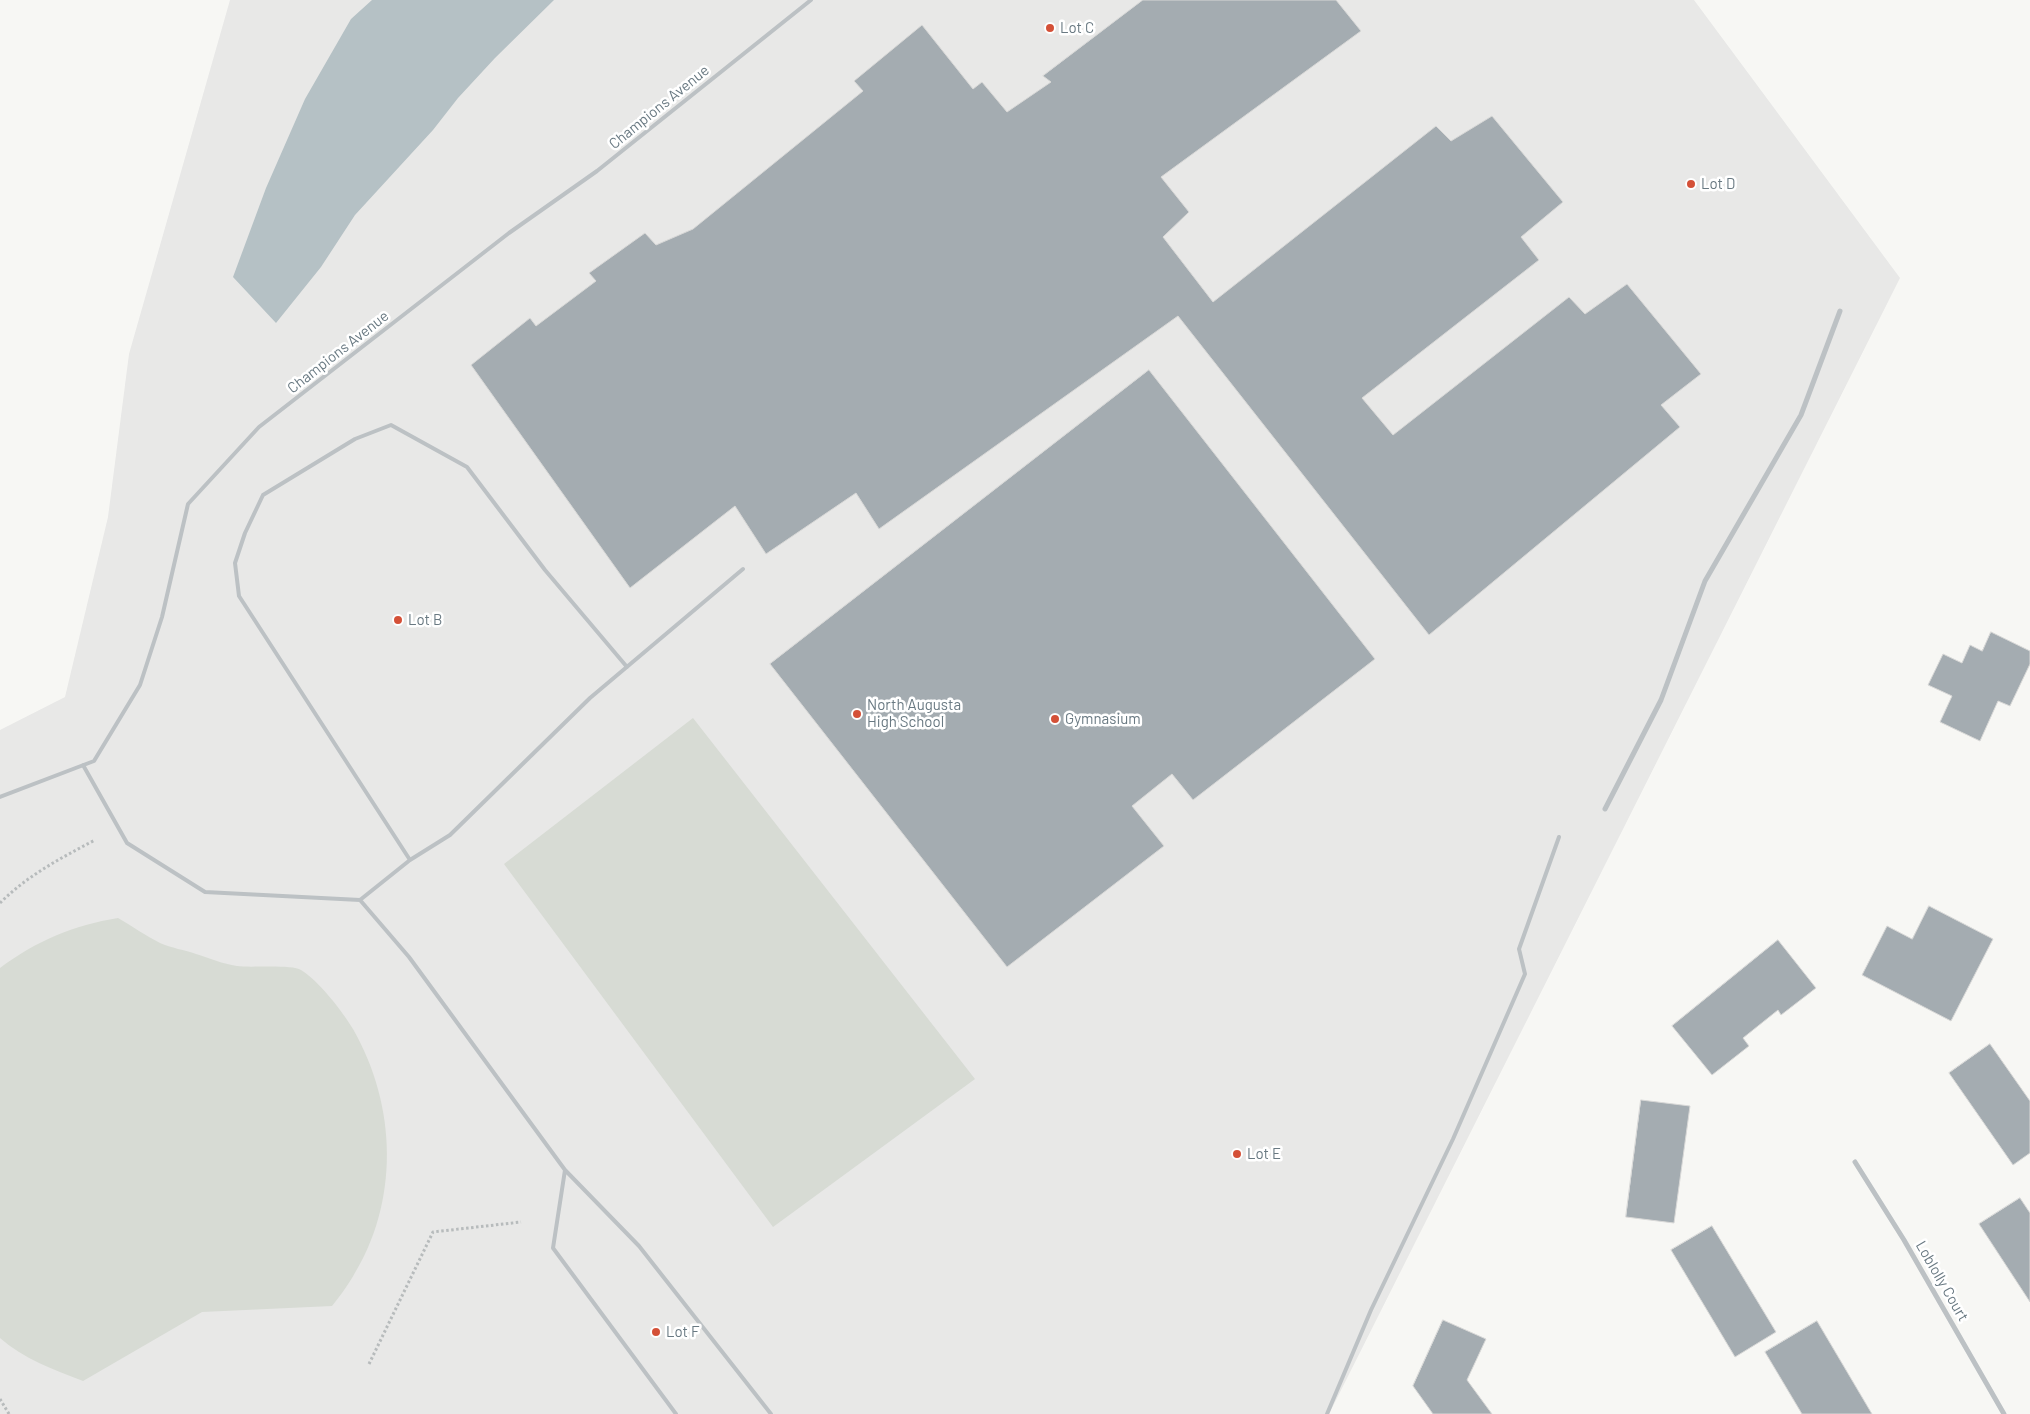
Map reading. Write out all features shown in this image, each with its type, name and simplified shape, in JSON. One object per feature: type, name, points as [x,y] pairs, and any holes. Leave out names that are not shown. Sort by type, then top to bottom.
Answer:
[{"type":"street","points":[[1605,809],[1661,700],[1705,581],[1801,415],[1840,311]]},
{"type":"street","name":"Loblolly Court","points":[[1855,1162],[1904,1240],[2004,1414]]},
{"type":"lane","name":"Champions Avenue","points":[[0,797],[94,761],[140,685],[162,617],[188,504],[259,427],[510,233],[597,171],[811,0]]},
{"type":"lane","points":[[410,860],[239,596],[235,563],[245,533],[263,495],[355,439],[391,425],[467,467],[545,570],[627,667]]},
{"type":"lane","points":[[83,765],[127,843],[205,892],[360,900],[410,860],[450,835],[590,698],[742,569]]},
{"type":"lane","points":[[1327,1414],[1371,1310],[1452,1139],[1525,974],[1519,949],[1559,838]]},
{"type":"lane","points":[[360,900],[409,957],[565,1170],[639,1246],[771,1414]]},
{"type":"lane","points":[[565,1170],[553,1248],[676,1414]]},
{"type":"path","points":[[0,903],[16,887],[51,864],[95,840]]},
{"type":"path","points":[[369,1364],[432,1232],[521,1222]]},
{"type":"path","points":[[0,1399],[8,1414]]},
{"type":"shaded area","name":"North Augusta High School","points":[[230,0],[1694,0],[1900,278],[1329,1414],[0,1414],[0,730],[65,697],[108,517],[129,354]]},
{"type":"shaded area","points":[[372,0],[554,0],[495,58],[458,98],[433,130],[355,215],[321,267],[276,323],[233,277],[266,188],[305,99],[351,19]]},
{"type":"shaded area","points":[[693,718],[975,1079],[773,1227],[504,864]]},
{"type":"shaded area","points":[[118,918],[160,943],[169,946],[237,966],[296,968],[315,981],[336,1005],[353,1029],[368,1059],[378,1090],[385,1122],[387,1154],[385,1186],[379,1218],[368,1249],[350,1282],[332,1306],[202,1312],[83,1381],[29,1358],[0,1338],[0,968],[27,950],[56,935],[86,925]]},
{"type":"building","points":[[1143,0],[1336,0],[1361,31],[1161,177],[1189,212],[1163,237],[1213,302],[1436,126],[1451,141],[1492,116],[1563,202],[1521,237],[1539,260],[1362,398],[1393,435],[1569,297],[1585,314],[1627,284],[1701,374],[1661,405],[1680,427],[1429,635],[1178,316],[879,529],[856,493],[766,554],[735,506],[630,588],[471,365],[530,318],[536,326],[596,281],[589,273],[645,233],[656,245],[693,229],[863,91],[854,81],[922,25],[973,89],[982,82],[1007,112],[1051,82],[1043,76]]},
{"type":"building","name":"Gymnasium","points":[[1149,370],[1375,659],[1193,800],[1172,774],[1132,806],[1164,846],[1007,967],[770,664]]},
{"type":"building","points":[[1991,632],[2030,651],[2030,664],[2010,706],[1998,701],[1980,741],[1940,722],[1952,696],[1928,685],[1943,654],[1962,663],[1970,645],[1982,651]]},
{"type":"building","points":[[1929,906],[1993,939],[1951,1021],[1862,975],[1887,926],[1912,939]]},
{"type":"building","points":[[1778,940],[1816,988],[1781,1015],[1778,1010],[1743,1038],[1749,1046],[1712,1075],[1672,1026]]},
{"type":"building","points":[[1990,1044],[2030,1101],[2030,1153],[2013,1165],[1949,1073]]},
{"type":"building","points":[[1641,1100],[1690,1106],[1674,1223],[1626,1217]]},
{"type":"building","points":[[2020,1198],[2030,1213],[2030,1302],[1979,1224]]},
{"type":"building","points":[[1712,1226],[1776,1332],[1735,1357],[1671,1250]]},
{"type":"building","points":[[1443,1320],[1486,1339],[1467,1380],[1492,1414],[1433,1414],[1413,1386]]},
{"type":"building","points":[[1817,1321],[1872,1414],[1802,1414],[1765,1352]]},
{"type":"place","name":"Lot C","points":[[1050,28]]},
{"type":"place","name":"Lot D","points":[[1691,184]]},
{"type":"place","name":"Lot B","points":[[398,620]]},
{"type":"place","name":"North Augusta High School","points":[[857,714]]},
{"type":"place","name":"Gymnasium","points":[[1055,719]]},
{"type":"place","name":"Lot E","points":[[1237,1154]]},
{"type":"place","name":"Lot F","points":[[656,1332]]}]
